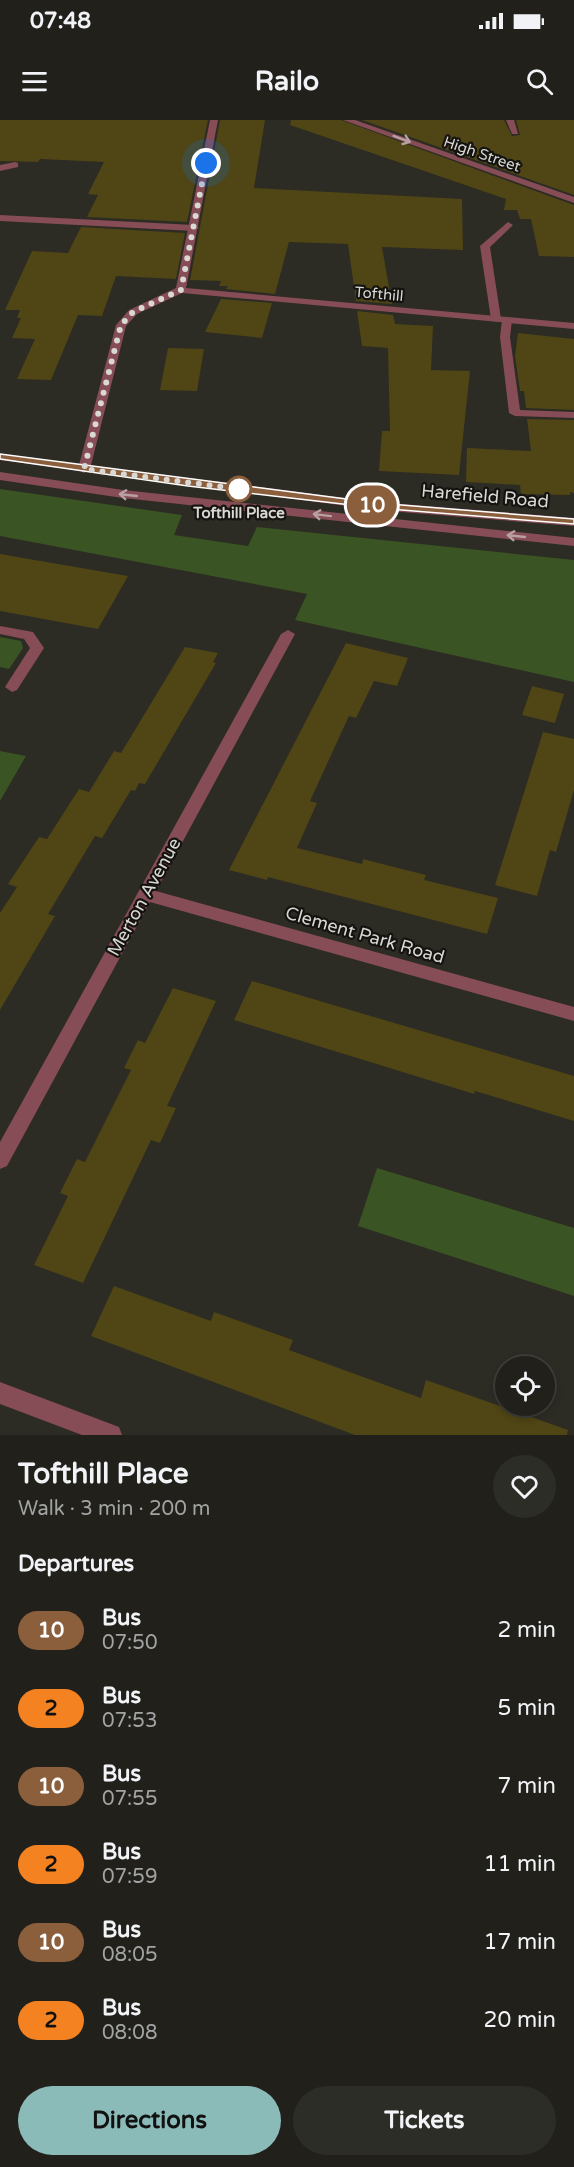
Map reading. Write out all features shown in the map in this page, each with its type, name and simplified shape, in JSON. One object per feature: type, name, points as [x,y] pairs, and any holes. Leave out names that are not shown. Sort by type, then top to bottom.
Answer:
[{"type":"street","points":[[84,469],[121,325],[133,312],[181,290],[214,120]]},
{"type":"street","name":"High Street","points":[[347,120],[574,200]]},
{"type":"street","points":[[510,120],[515,132]]},
{"type":"street","points":[[0,168],[15,165]]},
{"type":"street","points":[[0,218],[194,228]]},
{"type":"street","points":[[508,225],[485,246],[505,337],[515,413],[574,415]]},
{"type":"street","name":"Tofthill","points":[[181,290],[574,326]]},
{"type":"street","name":"Harefield Road","points":[[0,457],[377,506],[574,522]]},
{"type":"street","name":"Harefield Road","points":[[0,476],[123,494],[574,542]]},
{"type":"street","points":[[0,630],[28,635],[37,648],[12,687]]},
{"type":"street","name":"Merton Avenue","points":[[0,1160],[288,634]]},
{"type":"street","name":"Clement Park Road","points":[[145,894],[574,1014]]},
{"type":"street","points":[[0,1392],[111,1435]]},
{"type":"green space","points":[[0,489],[182,515],[174,535],[248,546],[257,527],[574,560],[574,682],[295,620],[307,594],[0,536]]},
{"type":"green space","points":[[0,637],[21,641],[23,648],[9,669],[0,667]]},
{"type":"green space","points":[[0,751],[26,756],[0,801]]},
{"type":"green space","points":[[377,1168],[574,1228],[574,1296],[358,1226]]},
{"type":"building","points":[[0,120],[208,120],[187,222],[87,217],[98,195],[88,194],[104,162],[40,159],[38,162],[0,161]]},
{"type":"building","points":[[220,120],[265,120],[254,188],[462,199],[463,250],[382,247],[392,304],[356,301],[348,244],[289,242],[275,294],[226,289],[228,286],[219,286],[221,281],[190,280]]},
{"type":"building","points":[[291,120],[341,120],[574,205],[574,257],[539,256],[531,219],[520,219],[517,210],[504,210],[506,199],[290,125]]},
{"type":"building","points":[[362,120],[504,120],[512,136],[520,135],[516,120],[574,120],[574,195]]},
{"type":"building","points":[[81,227],[185,233],[176,279],[116,276],[102,316],[78,315],[51,380],[17,379],[35,339],[12,338],[21,318],[17,318],[20,310],[5,310],[32,251],[68,253]]},
{"type":"building","points":[[221,299],[272,303],[262,338],[205,332]]},
{"type":"building","points":[[357,311],[393,315],[395,324],[433,326],[431,370],[470,371],[459,475],[379,471],[382,431],[390,431],[388,348],[362,346]]},
{"type":"building","points":[[518,333],[574,339],[574,410],[526,408],[524,391],[520,391],[515,356]]},
{"type":"building","points":[[168,348],[204,349],[197,391],[160,390]]},
{"type":"building","points":[[527,419],[574,420],[574,493],[570,492],[570,495],[521,494],[520,485],[466,482],[467,448],[531,451]]},
{"type":"building","points":[[0,554],[128,576],[98,629],[0,611]]},
{"type":"building","points":[[346,643],[408,658],[397,686],[374,681],[356,718],[349,716],[310,801],[317,803],[297,848],[362,864],[363,859],[426,875],[424,880],[498,898],[487,934],[268,877],[267,880],[229,870]]},
{"type":"building","points":[[185,647],[218,653],[213,662],[216,663],[145,784],[139,783],[135,791],[131,790],[102,838],[95,836],[48,914],[55,916],[0,1010],[0,913],[17,887],[8,884],[39,837],[47,839],[79,789],[89,792],[114,751],[121,753]]},
{"type":"building","points":[[532,686],[564,694],[555,723],[522,715]]},
{"type":"building","points":[[543,732],[574,739],[574,790],[556,852],[550,850],[537,896],[495,885]]},
{"type":"building","points":[[252,981],[574,1076],[574,1121],[475,1091],[474,1094],[234,1020]]},
{"type":"building","points":[[173,988],[216,1001],[167,1106],[176,1108],[160,1143],[151,1140],[83,1283],[34,1265],[68,1196],[60,1193],[77,1159],[85,1162],[131,1070],[124,1068],[138,1040],[145,1043]]},
{"type":"building","points":[[114,1286],[211,1321],[214,1312],[293,1340],[289,1350],[421,1398],[426,1380],[495,1404],[495,1416],[528,1416],[568,1430],[567,1435],[355,1435],[91,1336]]},
{"type":"bus line","name":"10","points":[[0,457],[377,506],[574,522]]},
{"type":"place","name":"Tofthill Place","points":[[239,489]]},
{"type":"route","points":[[206,163],[181,290],[133,312],[121,325],[84,469],[239,489]]}]
